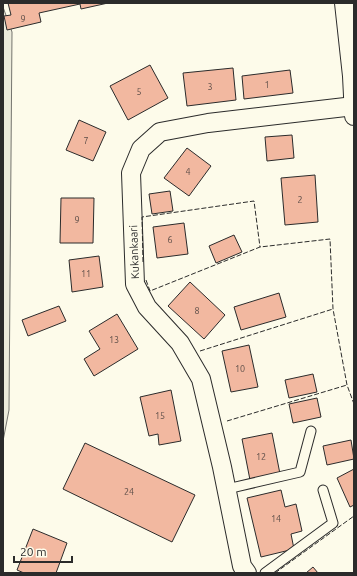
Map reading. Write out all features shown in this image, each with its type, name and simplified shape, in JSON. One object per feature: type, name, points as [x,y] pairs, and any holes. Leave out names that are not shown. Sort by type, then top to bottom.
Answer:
[{"type":"street","points":[[344,3],[354,110]]},
{"type":"street","name":"Kukankaari","points":[[247,573],[242,566],[227,489],[201,379],[180,343],[147,307],[135,284],[131,173],[141,149],[160,132],[208,123],[354,110]]},
{"type":"lane","points":[[227,489],[300,472],[311,431]]},
{"type":"lane","points":[[265,573],[333,523],[323,490]]},
{"type":"shaded area","points":[[3,7],[12,32],[9,410],[3,441]]},
{"type":"building","points":[[8,3],[108,3],[81,9],[80,4],[39,13],[41,22],[7,30],[4,16],[11,15]]},
{"type":"building","points":[[150,65],[168,98],[128,120],[110,86]]},
{"type":"building","points":[[233,68],[236,100],[187,106],[183,73]]},
{"type":"building","points":[[290,70],[293,93],[244,99],[242,76]]},
{"type":"building","points":[[79,120],[106,132],[93,161],[66,150]]},
{"type":"building","points":[[292,135],[294,158],[267,161],[265,137]]},
{"type":"building","points":[[187,148],[211,166],[189,196],[164,178]]},
{"type":"building","points":[[315,175],[318,222],[285,225],[281,178]]},
{"type":"building","points":[[170,191],[173,211],[152,214],[149,194]]},
{"type":"building","points":[[61,198],[94,198],[93,243],[60,243]]},
{"type":"building","points":[[184,223],[188,254],[157,258],[153,227]]},
{"type":"building","points":[[234,235],[242,252],[216,263],[209,246]]},
{"type":"building","points":[[99,256],[103,287],[72,292],[69,260]]},
{"type":"building","points":[[190,282],[225,315],[204,339],[168,306]]},
{"type":"building","points":[[279,293],[286,317],[241,330],[234,307]]},
{"type":"building","points":[[59,306],[66,321],[28,336],[22,320]]},
{"type":"building","points":[[117,314],[138,349],[94,376],[84,359],[100,349],[89,331]]},
{"type":"building","points":[[249,345],[258,387],[231,392],[222,351]]},
{"type":"building","points":[[313,374],[317,392],[289,398],[285,380]]},
{"type":"building","points":[[171,390],[181,441],[159,445],[158,434],[149,436],[140,397]]},
{"type":"building","points":[[317,398],[321,417],[293,423],[289,404]]},
{"type":"building","points":[[272,433],[280,474],[250,480],[242,439]]},
{"type":"building","points":[[351,440],[354,459],[327,465],[323,446]]},
{"type":"building","points":[[85,443],[195,495],[172,542],[63,489]]},
{"type":"building","points":[[354,469],[354,505],[350,507],[337,478]]},
{"type":"building","points":[[281,490],[285,507],[296,504],[302,531],[291,534],[294,549],[261,557],[247,498]]},
{"type":"building","points":[[33,529],[67,543],[56,573],[24,573],[17,570]]},
{"type":"building","points":[[313,567],[318,573],[306,573]]},
{"type":"fence","points":[[143,262],[142,217],[254,201],[260,247]]},
{"type":"fence","points":[[146,280],[150,291],[260,247],[330,239],[333,309],[347,385],[354,404]]},
{"type":"fence","points":[[200,351],[333,309]]},
{"type":"fence","points":[[227,421],[347,385]]},
{"type":"fence","points":[[275,573],[354,516]]}]
